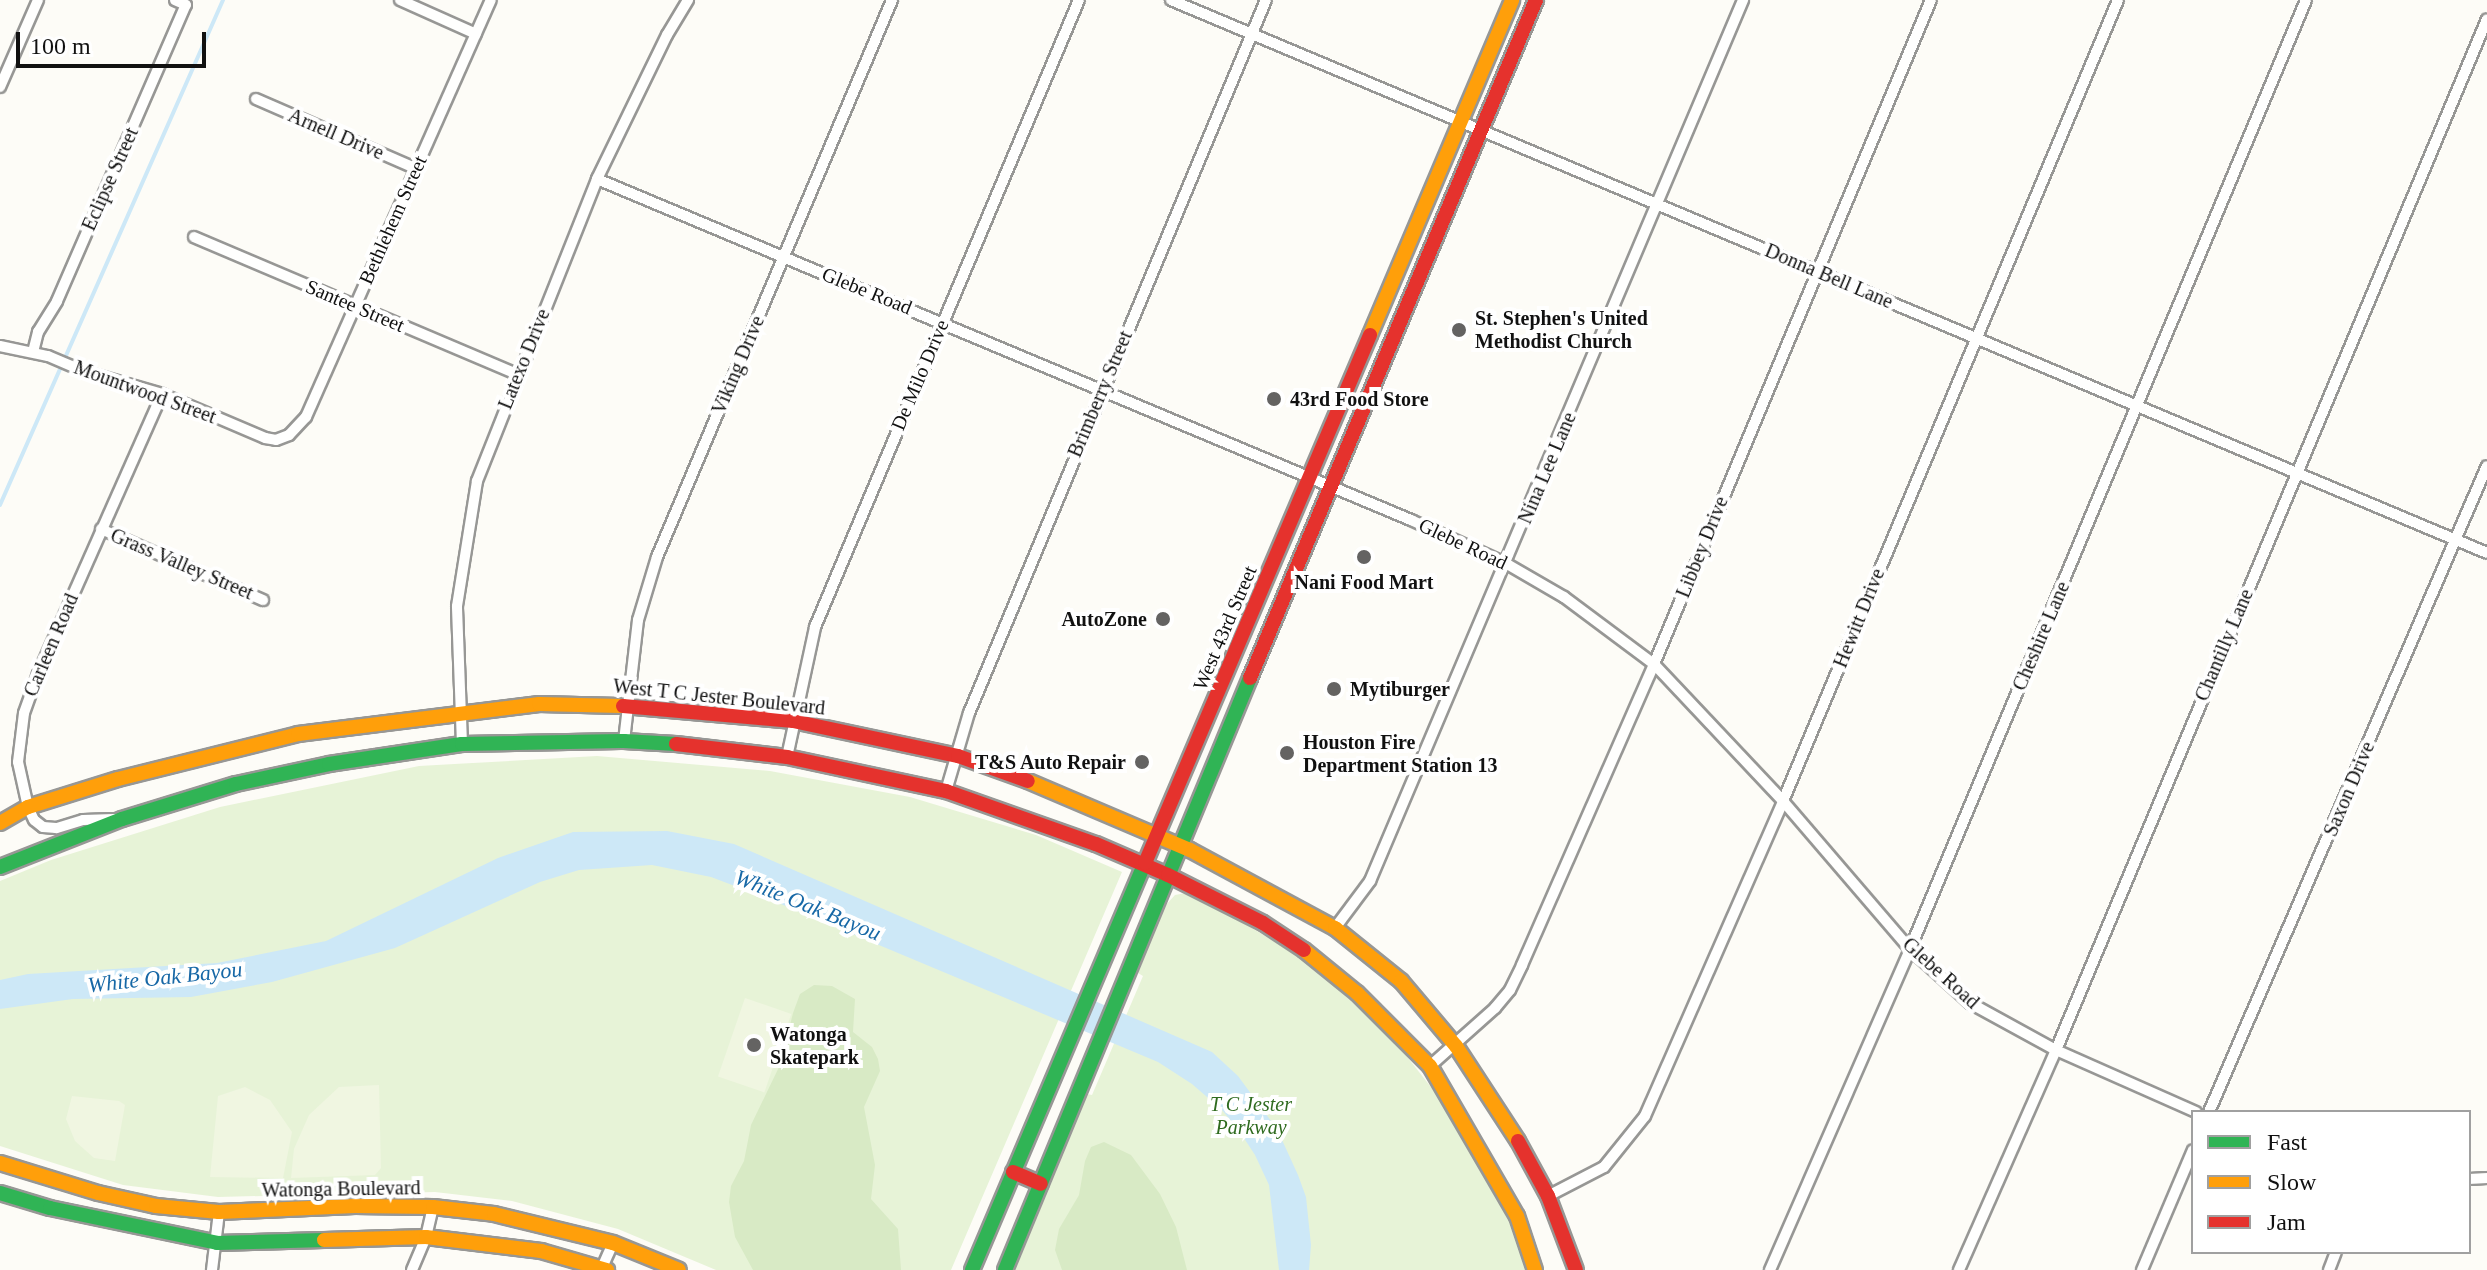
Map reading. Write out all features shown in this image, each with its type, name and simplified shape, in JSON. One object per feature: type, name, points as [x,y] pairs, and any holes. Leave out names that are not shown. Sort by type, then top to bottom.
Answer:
[{"type":"main road","name":"West 43rd Street","points":[[972,1270],[1099,965],[1159,836],[1387,302],[1512,0]]},
{"type":"main road","name":"West 43rd Street","points":[[1005,1270],[1179,845],[1235,719],[1269,631],[1536,0]]},
{"type":"main road","points":[[1387,302],[1406,310]]},
{"type":"main road","points":[[1249,622],[1269,631]]},
{"type":"main road","name":"West T C Jester Boulevard","points":[[0,823],[28,807],[118,779],[298,734],[539,704],[627,706],[793,721],[958,756],[1060,792],[1179,845],[1335,928],[1401,981],[1456,1046],[1500,1109],[1548,1196],[1576,1270]]},
{"type":"main road","points":[[1210,713],[1235,719]]},
{"type":"main road","points":[[0,867],[122,819],[236,784],[329,764],[462,744],[624,741],[787,757],[946,791],[1029,819],[1168,875],[1263,923],[1310,954],[1357,993],[1430,1066],[1517,1216],[1535,1270]]},
{"type":"main road","name":"Watonga Boulevard","points":[[0,1163],[98,1193],[156,1206],[219,1212],[355,1206],[433,1207],[494,1214],[613,1243],[679,1270]]},
{"type":"main road","points":[[1013,1172],[1041,1184]]},
{"type":"main road","points":[[0,1193],[62,1211],[217,1243],[426,1237],[541,1251],[603,1269]]},
{"type":"street","points":[[0,87],[38,0]]},
{"type":"street","name":"Eclipse Street","points":[[33,352],[38,332],[57,301],[186,5],[175,0]]},
{"type":"street","points":[[400,0],[476,34]]},
{"type":"street","name":"Bethlehem Street","points":[[289,435],[306,417],[491,0]]},
{"type":"street","name":"Latexo Drive","points":[[462,744],[457,606],[477,481],[597,179],[667,35],[688,0]]},
{"type":"street","name":"Viking Drive","points":[[624,741],[638,620],[657,557],[892,0]]},
{"type":"street","name":"De Milo Drive","points":[[787,757],[815,627],[1079,0]]},
{"type":"street","name":"Donna Bell Lane","points":[[1171,0],[2487,553]]},
{"type":"street","name":"Brimberry Street","points":[[946,791],[969,713],[1266,0]]},
{"type":"street","name":"Nina Lee Lane","points":[[1335,928],[1370,881],[1507,564],[1743,0]]},
{"type":"street","name":"Libbey Drive","points":[[1430,1066],[1456,1046],[1510,990],[1654,664],[1931,0]]},
{"type":"street","name":"Hewitt Drive","points":[[1548,1196],[1604,1167],[1645,1116],[1783,801],[2118,0]]},
{"type":"street","name":"Cheshire Lane","points":[[1770,1270],[1910,949],[2306,0]]},
{"type":"street","name":"Chantilly Lane","points":[[1959,1270],[2056,1050],[2487,19]]},
{"type":"street","name":"Arnell Drive","points":[[256,99],[417,169]]},
{"type":"street","name":"Glebe Road","points":[[597,179],[942,322],[1507,564],[1564,597],[1654,664],[1783,801],[1910,949],[1970,1003],[2056,1050],[2191,1110]]},
{"type":"street","name":"Santee Street","points":[[194,237],[517,374]]},
{"type":"street","name":"Mountwood Street","points":[[0,346],[48,356],[83,371],[162,394],[265,438],[276,440],[289,435]]},
{"type":"street","name":"Carleen Road","points":[[28,807],[18,762],[24,713],[162,394]]},
{"type":"street","name":"Saxon Drive","points":[[2210,1110],[2487,466]]},
{"type":"street","name":"Grass Valley Street","points":[[101,529],[263,600]]},
{"type":"street","points":[[28,807],[34,820],[43,827],[56,828],[83,820],[122,819]]},
{"type":"street","points":[[2142,1270],[2191,1155]]},
{"type":"street","points":[[412,1270],[426,1237],[433,1207]]},
{"type":"street","points":[[212,1270],[219,1212]]},
{"type":"street","points":[[603,1269],[613,1243]]},
{"type":"green space","points":[[597,756],[770,771],[910,797],[1036,835],[1122,872],[951,1270],[716,1270],[618,1229],[512,1201],[435,1192],[218,1197],[123,1185],[0,1146],[0,881],[51,860],[220,807],[419,766]]},
{"type":"green space","name":"T C Jester Parkway","points":[[1186,893],[1227,913],[1290,951],[1335,986],[1397,1044],[1449,1110],[1504,1206],[1528,1270],[1013,1270],[1087,1094],[1092,1095],[1143,976],[1138,973],[1164,907],[1175,895]]},
{"type":"green space","points":[[814,985],[832,986],[855,999],[853,1032],[872,1047],[878,1059],[880,1071],[864,1107],[875,1165],[871,1199],[898,1229],[901,1270],[753,1270],[735,1237],[729,1202],[731,1186],[744,1161],[751,1125],[780,1065],[800,994]]},
{"type":"green space","name":"Watonga Skatepark","points":[[745,998],[791,1014],[764,1092],[718,1076]]},
{"type":"green space","points":[[379,1085],[381,1168],[375,1175],[291,1178],[294,1149],[309,1115],[339,1087]]},
{"type":"green space","points":[[245,1087],[270,1100],[292,1132],[283,1178],[210,1177],[218,1096]]},
{"type":"green space","points":[[72,1096],[119,1101],[125,1105],[115,1161],[94,1158],[75,1141],[66,1119]]},
{"type":"green space","points":[[1104,1142],[1131,1155],[1160,1194],[1176,1227],[1187,1270],[1062,1270],[1055,1250],[1059,1229],[1079,1195],[1085,1161],[1091,1147]]},
{"type":"water","name":"White Oak Bayou","points":[[667,831],[734,844],[1212,1052],[1238,1076],[1277,1129],[1298,1175],[1306,1197],[1311,1245],[1309,1270],[1279,1270],[1269,1185],[1238,1129],[1192,1084],[1158,1062],[769,899],[711,877],[652,865],[579,870],[540,882],[395,948],[272,982],[191,997],[73,999],[0,1009],[0,980],[28,974],[217,963],[326,941],[498,858],[573,832]]},
{"type":"waterway","points":[[0,505],[223,0]]},
{"type":"traffic: fast","points":[[1005,1270],[1250,678]]},
{"type":"traffic: fast","points":[[0,867],[122,819],[236,784],[329,764],[462,744],[624,741],[676,744]]},
{"type":"traffic: fast","points":[[972,1270],[1145,863]]},
{"type":"traffic: fast","points":[[0,1193],[50,1208],[217,1243],[324,1240]]},
{"type":"traffic: slow","points":[[1370,335],[1512,0]]},
{"type":"traffic: slow","points":[[0,823],[28,807],[118,779],[298,734],[539,704],[623,706]]},
{"type":"traffic: slow","points":[[1028,781],[1190,850],[1335,928],[1401,981],[1456,1046],[1518,1141]]},
{"type":"traffic: slow","points":[[1304,950],[1357,993],[1430,1066],[1517,1216],[1535,1270]]},
{"type":"traffic: slow","points":[[0,1163],[98,1193],[156,1206],[219,1212],[355,1206],[433,1207],[494,1214],[613,1243],[679,1270]]},
{"type":"traffic: slow","points":[[324,1240],[426,1237],[541,1251],[607,1270]]},
{"type":"traffic: jam","points":[[1250,678],[1536,0]]},
{"type":"traffic: jam","points":[[1145,863],[1370,335]]},
{"type":"traffic: jam","points":[[623,706],[793,721],[958,756],[1028,781]]},
{"type":"traffic: jam","points":[[676,744],[787,757],[946,791],[1096,844],[1168,875],[1263,923],[1304,950]]},
{"type":"traffic: jam","points":[[1518,1141],[1548,1196],[1576,1270]]},
{"type":"traffic: jam","points":[[1013,1172],[1041,1184]]},
{"type":"place","name":"St. Stephen's United Methodist Church","points":[[1459,330]]},
{"type":"place","name":"43rd Food Store","points":[[1274,399]]},
{"type":"place","name":"Nani Food Mart","points":[[1364,557]]},
{"type":"place","name":"AutoZone","points":[[1163,619]]},
{"type":"place","name":"Mytiburger","points":[[1334,689]]},
{"type":"place","name":"Houston Fire Department Station 13","points":[[1287,753]]},
{"type":"place","name":"T&S Auto Repair","points":[[1142,762]]},
{"type":"place","name":"Watonga Skatepark","points":[[754,1045]]}]
